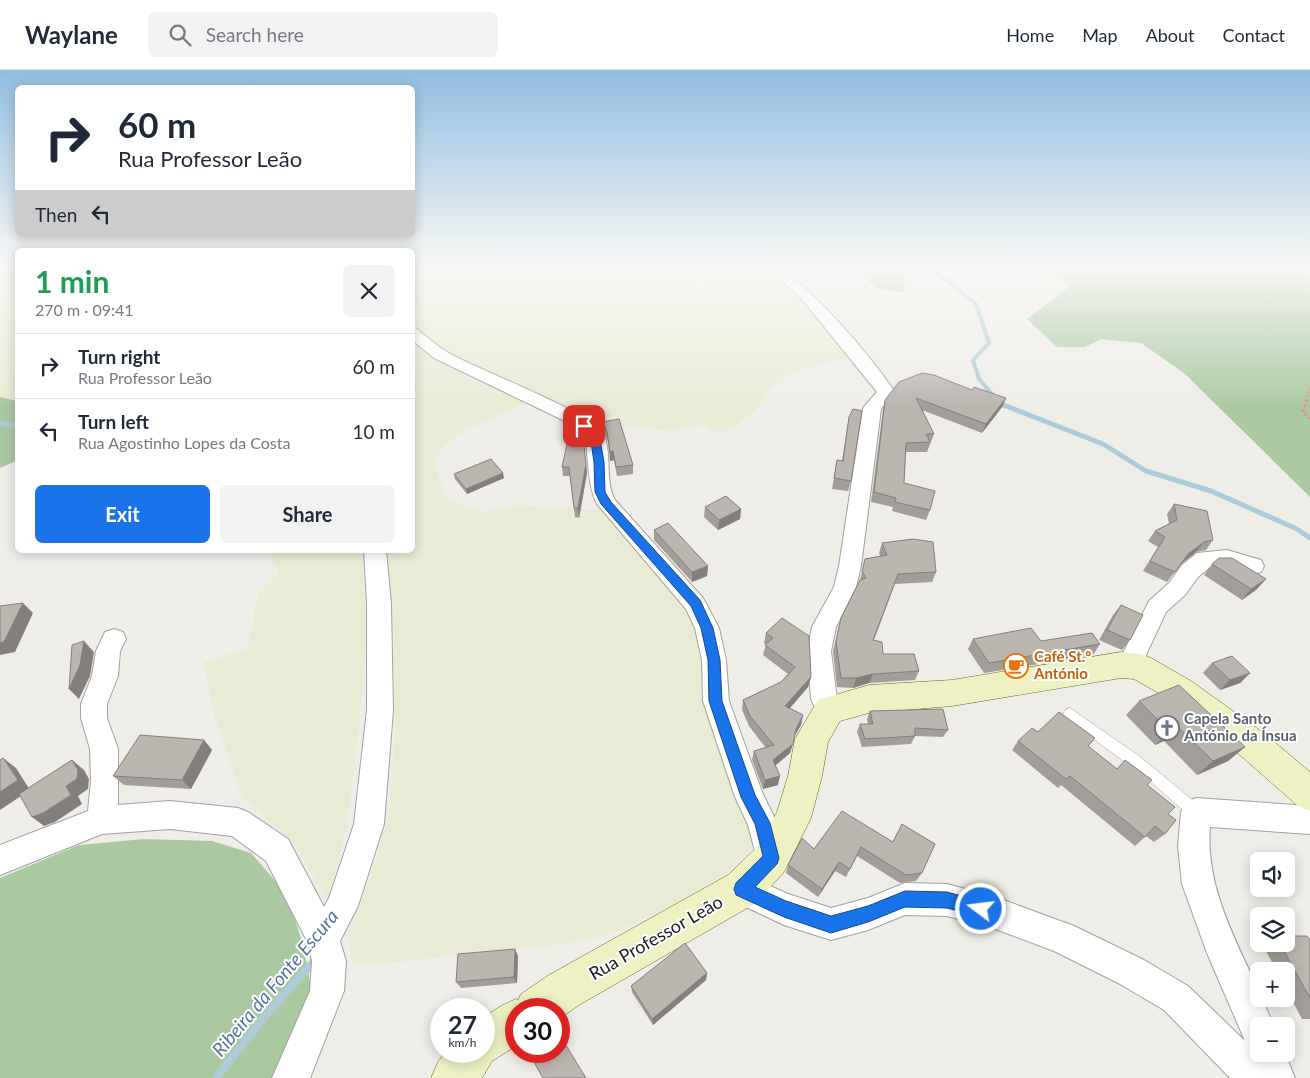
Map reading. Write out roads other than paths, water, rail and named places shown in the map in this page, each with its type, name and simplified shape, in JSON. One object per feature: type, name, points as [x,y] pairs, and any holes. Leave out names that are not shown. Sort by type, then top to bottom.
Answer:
[{"type":"street","points":[[823,314],[886,392],[872,408],[850,566],[845,587],[824,627],[819,651],[824,698],[829,710],[869,699],[952,692],[1121,665],[1140,667],[1180,690],[1253,745],[1310,794]]},
{"type":"street","points":[[415,334],[440,355],[575,419],[594,434],[599,462],[600,492],[606,504],[696,604],[707,628],[714,660],[716,701],[749,797],[762,823],[771,858]]},
{"type":"street","points":[[290,1078],[328,991],[326,950],[369,824],[380,710],[379,604],[375,553]]},
{"type":"street","points":[[1140,667],[1134,655],[1157,607],[1177,589],[1190,571],[1204,559],[1227,558],[1253,566]]},
{"type":"street","points":[[102,820],[105,781],[104,749],[94,718],[94,704],[105,676],[108,651],[114,639]]},
{"type":"street","name":"Rua Professor Leão","points":[[552,998],[742,889],[771,858],[793,818],[805,776],[812,739],[829,710]]},
{"type":"street","points":[[1252,1017],[1224,953],[1198,884],[1193,846],[1196,812],[1310,820]]},
{"type":"street","points":[[0,860],[102,820],[170,815],[238,822],[277,850],[326,950]]},
{"type":"street","points":[[742,889],[784,909],[831,924],[868,914],[905,899],[947,900],[998,914],[1062,938],[1132,972],[1176,998],[1242,1065],[1266,1078]]},
{"type":"street","points":[[1270,1062],[1276,1078]]},
{"type":"street","points":[[454,1078],[465,1063]]},
{"type":"lane","points":[[1070,714],[1126,753],[1177,793],[1196,812]]},
{"type":"waterway","points":[[979,314],[989,343],[973,360],[979,379],[998,401]]},
{"type":"waterway","points":[[998,401],[1001,404],[1103,444],[1146,471],[1211,491],[1297,529],[1310,538]]},
{"type":"waterway","name":"Ribeira da Fonte Escura","points":[[0,423],[15,426]]},
{"type":"waterway","name":"Ribeira da Fonte Escura","points":[[216,1078],[270,1010],[316,959]]},
{"type":"place","name":"Café St.º António","points":[[1016,666]]},
{"type":"place","name":"Capela Santo António da Ínsua","points":[[1167,728]]}]
